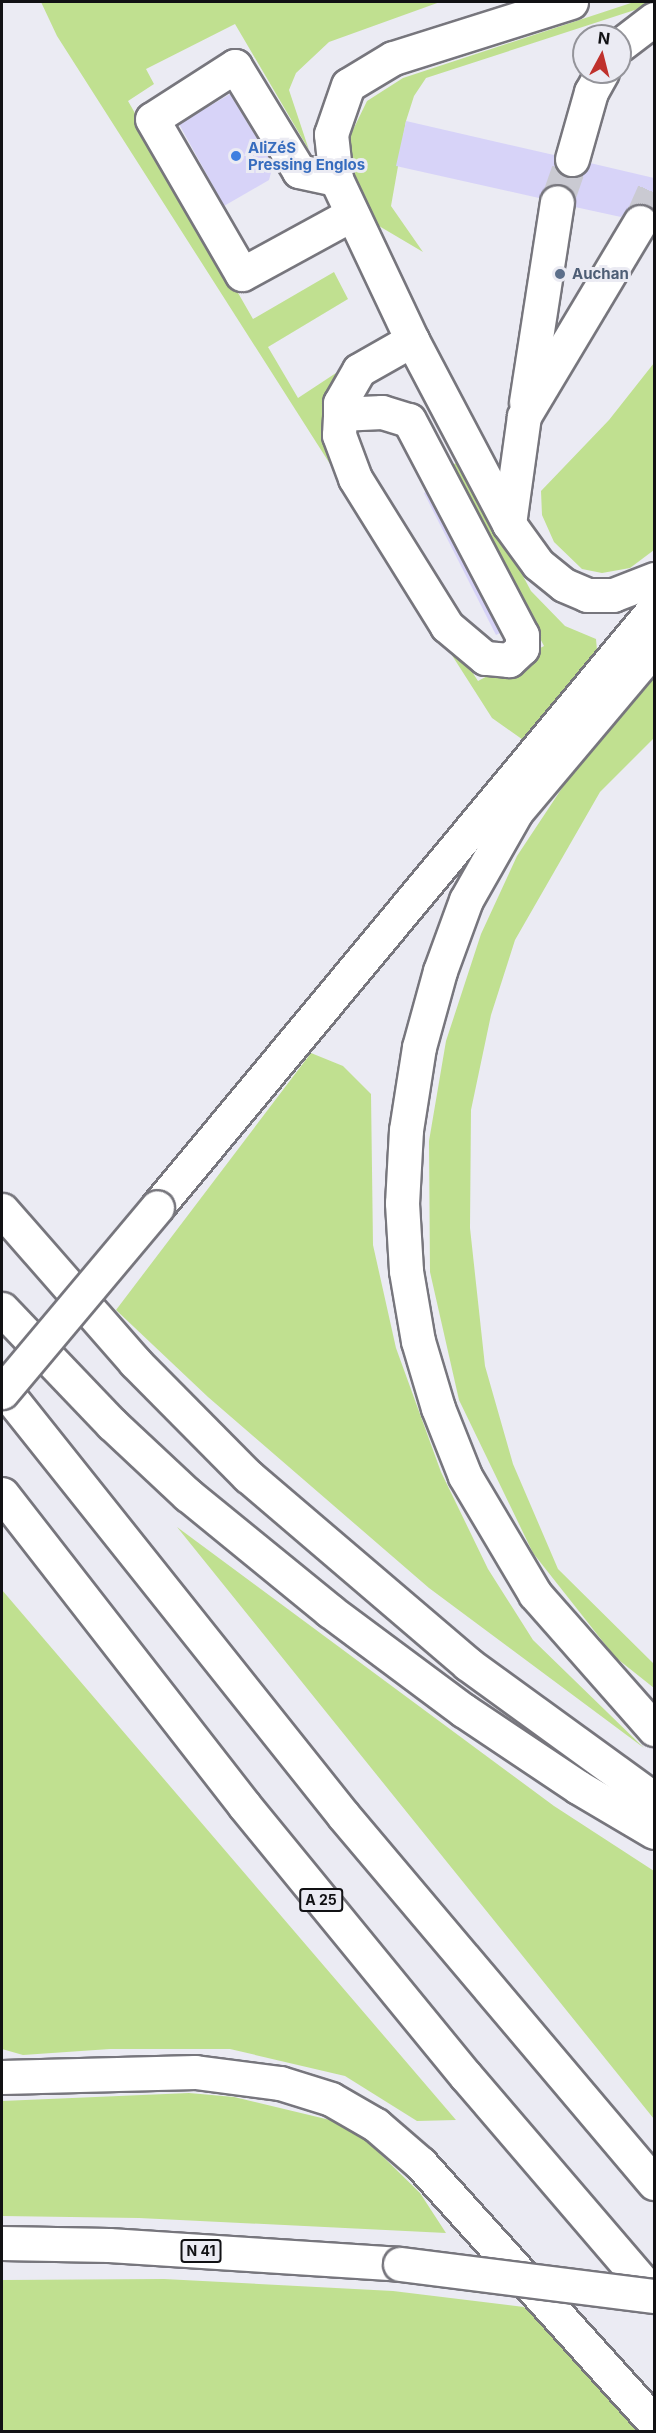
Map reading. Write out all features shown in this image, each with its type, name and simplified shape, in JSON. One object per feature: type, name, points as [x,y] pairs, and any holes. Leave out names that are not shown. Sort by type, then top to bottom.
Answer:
[{"type":"main road","points":[[571,2],[393,58],[348,85],[331,134],[336,179],[412,340],[509,524],[538,564],[564,585],[587,595],[613,595],[654,579]]},
{"type":"main road","points":[[632,36],[654,19]]},
{"type":"main road","points":[[336,179],[299,171],[235,66],[152,119],[242,274],[352,214]]},
{"type":"main road","points":[[572,159],[591,92],[595,84]]},
{"type":"main road","points":[[509,524],[556,202]]},
{"type":"main road","points":[[524,416],[640,222]]},
{"type":"main road","points":[[340,414],[382,412],[409,420],[522,635],[522,648],[509,660],[484,658],[447,626],[355,478],[339,435],[340,403],[359,370],[412,340]]},
{"type":"main road","points":[[409,420],[443,399]]},
{"type":"main road","points":[[2,1392],[654,609]]},
{"type":"main road","points":[[654,648],[516,812],[466,900],[440,971],[419,1047],[406,1130],[402,1203],[406,1271],[418,1341],[438,1408],[465,1476],[535,1594],[654,1729]]},
{"type":"main road","points":[[2,1210],[135,1362],[248,1476],[468,1665],[654,1799]]},
{"type":"main road","points":[[2,1309],[112,1424],[180,1487],[330,1611],[463,1710],[578,1787],[654,1832]]},
{"type":"main road","points":[[2,1387],[343,1815],[654,2183]]},
{"type":"main road","name":"A 25","points":[[2,1494],[244,1805],[466,2076],[654,2296]]},
{"type":"main road","points":[[2,2077],[195,2072],[280,2083],[331,2099],[376,2126],[420,2163],[654,2422]]},
{"type":"main road","name":"N 41","points":[[2,2243],[109,2245],[400,2264],[654,2296]]},
{"type":"green space","points":[[41,2],[440,2],[329,42],[296,73],[289,90],[309,150],[235,24],[146,69],[154,84],[128,101],[253,319],[334,272],[348,299],[268,347],[298,398],[336,373],[324,411],[345,476],[478,681],[544,646],[451,466],[461,460],[531,591],[565,626],[596,639],[597,650],[589,668],[526,742],[492,718],[57,36]]},
{"type":"green space","points":[[634,2],[646,2],[647,6],[592,24],[572,24],[572,30],[426,78],[414,96],[406,121],[391,206],[423,252],[379,226],[362,206],[352,167],[350,136],[367,101],[403,78]]},
{"type":"green space","points":[[654,363],[654,550],[630,568],[602,573],[582,569],[554,542],[542,515],[541,491],[609,420]]},
{"type":"green space","points":[[654,673],[654,738],[600,792],[515,940],[491,1015],[471,1110],[470,1228],[485,1366],[513,1464],[558,1569],[654,1664],[654,1688],[615,1657],[533,1553],[459,1400],[430,1272],[429,1141],[446,1041],[481,934],[517,856],[572,773]]},
{"type":"green space","points":[[311,1053],[343,1066],[371,1094],[373,1245],[396,1348],[441,1472],[488,1569],[533,1640],[644,1748],[429,1588],[208,1397],[116,1310]]},
{"type":"green space","points":[[177,1527],[554,1806],[654,1871],[654,2119]]},
{"type":"green space","points":[[2,1590],[456,2120],[417,2121],[345,2076],[230,2049],[110,2049],[23,2055],[2,2049]]},
{"type":"green space","points":[[189,2093],[234,2097],[330,2120],[367,2141],[420,2193],[446,2233],[139,2218],[2,2216],[2,2101]]},
{"type":"green space","points":[[164,2279],[393,2291],[524,2307],[649,2431],[2,2431],[2,2280]]},
{"type":"building","points":[[230,94],[273,165],[269,180],[224,206],[179,124]]},
{"type":"building","points":[[406,121],[554,155],[558,172],[567,177],[585,173],[590,163],[654,178],[654,211],[640,203],[630,206],[621,217],[575,207],[574,195],[560,184],[550,185],[539,198],[396,166]]},
{"type":"building","points":[[426,492],[500,633],[496,635],[424,493]]},
{"type":"tunnel","points":[[557,202],[572,159]]},
{"type":"tunnel","points":[[640,222],[654,190]]},
{"type":"place","name":"AliZéS Pressing Englos","points":[[236,156]]},
{"type":"place","name":"Auchan","points":[[560,274]]}]
